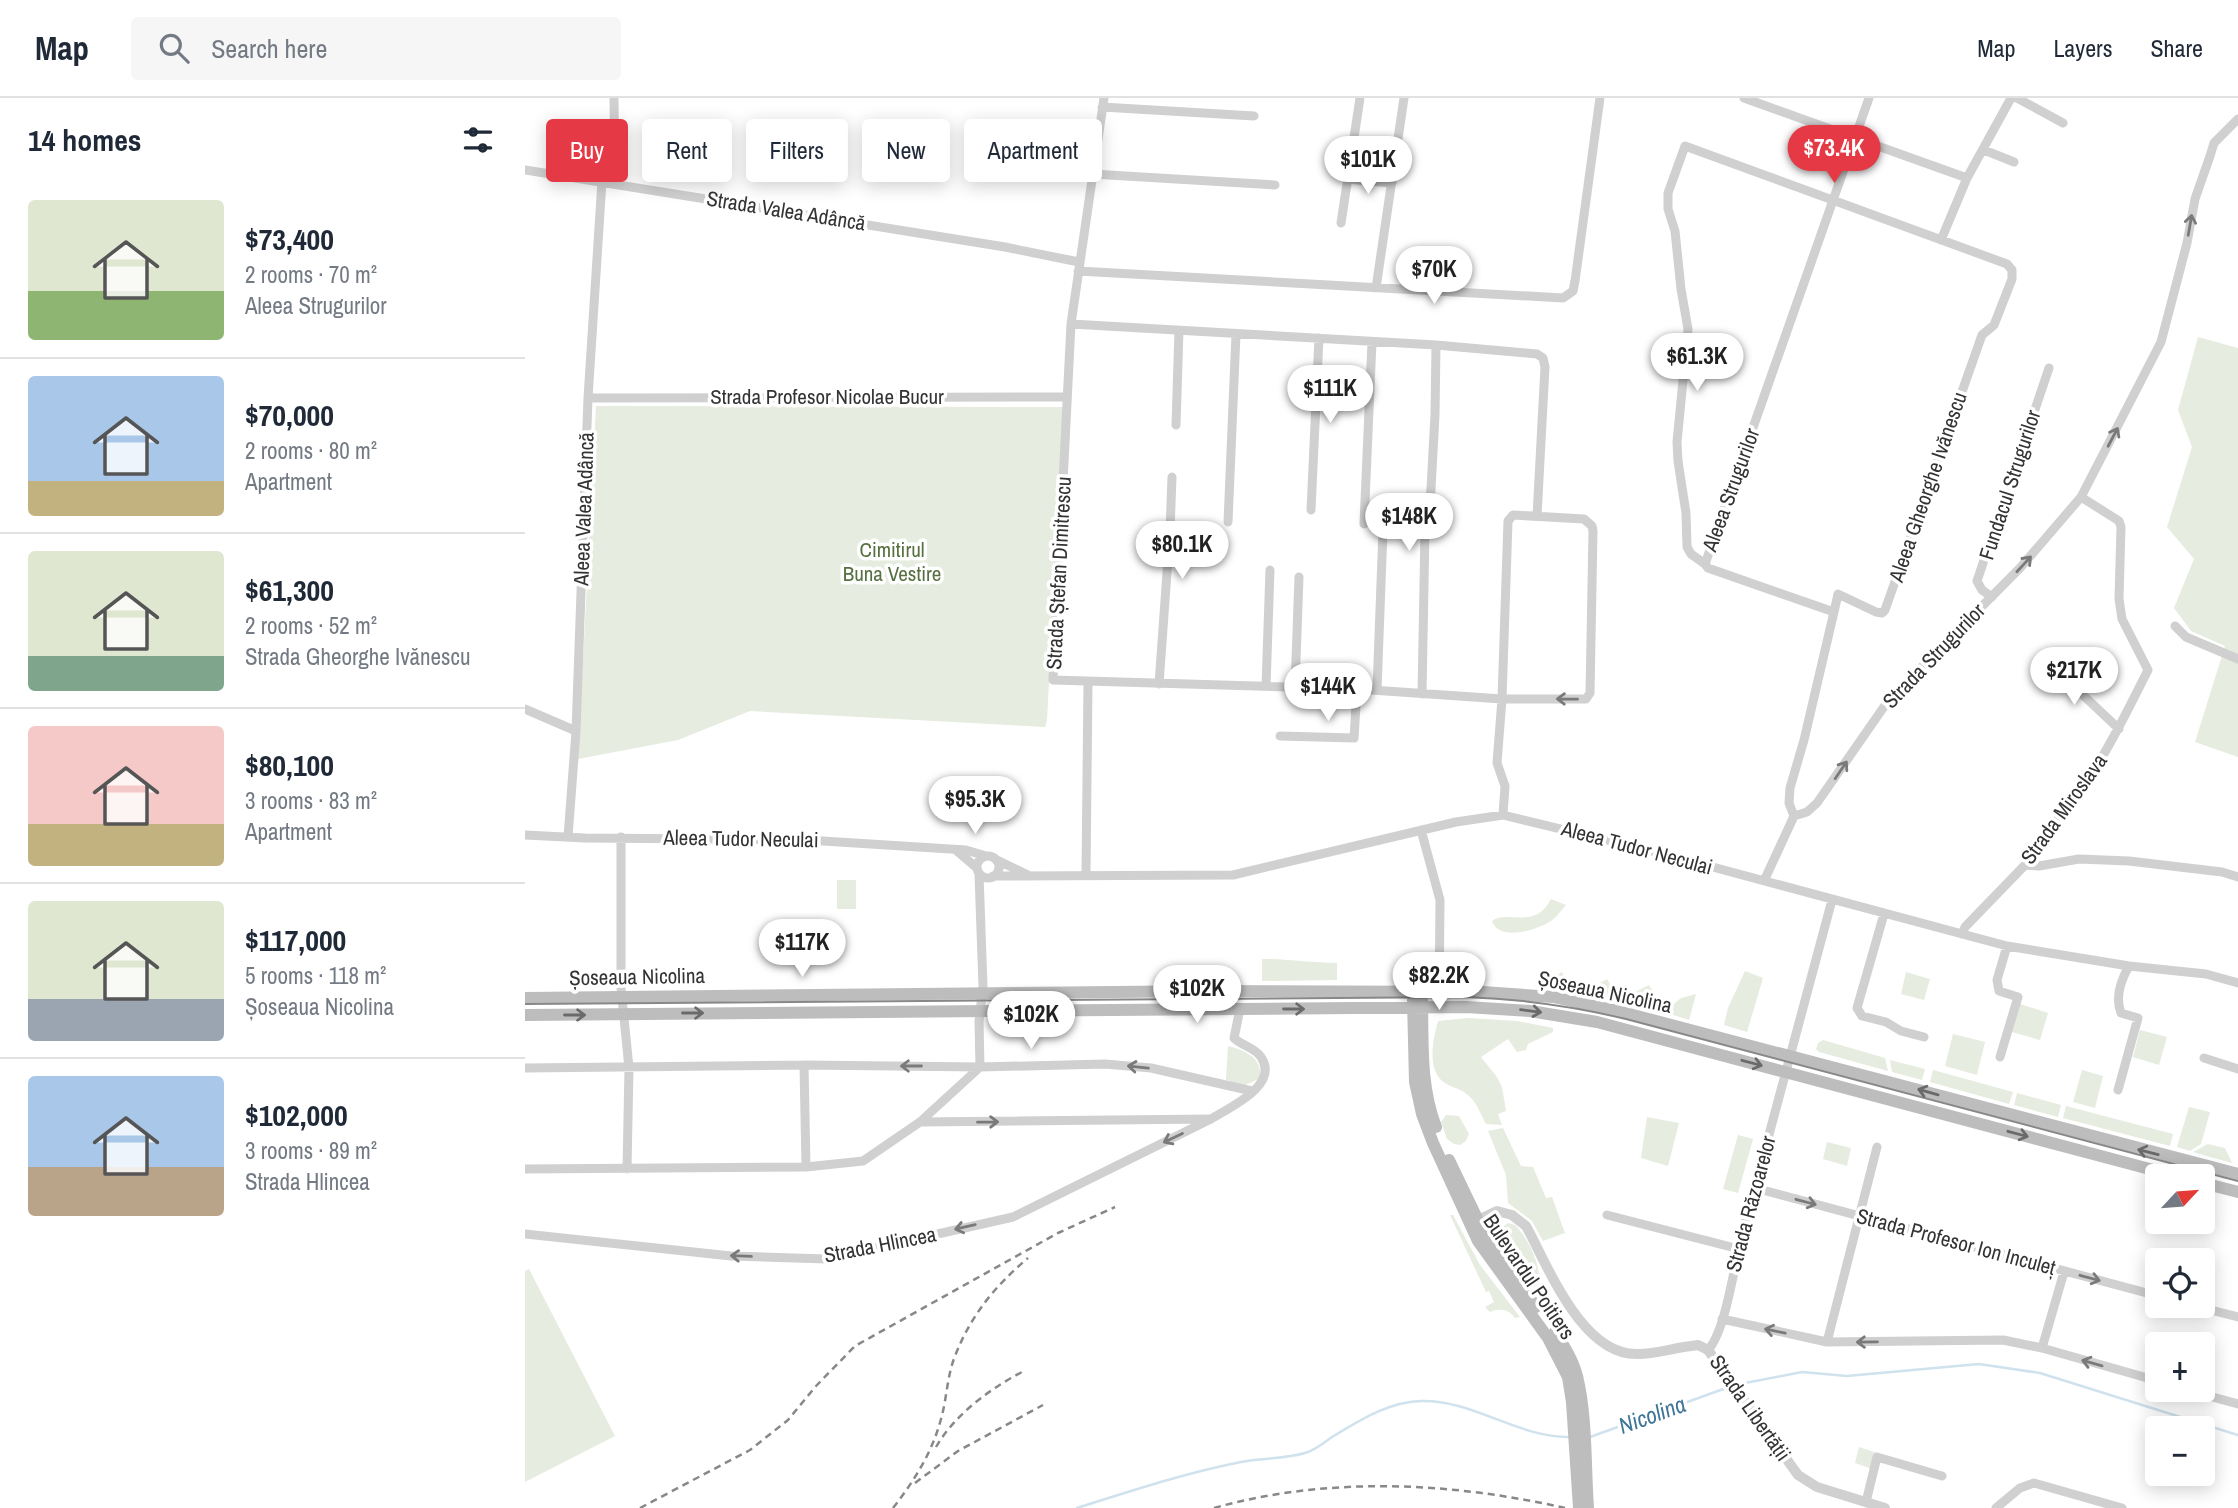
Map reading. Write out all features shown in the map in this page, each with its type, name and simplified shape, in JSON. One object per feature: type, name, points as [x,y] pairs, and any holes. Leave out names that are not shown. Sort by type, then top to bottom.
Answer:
[{"type":"main road","name":"Bulevardul Poitiers","points":[[1418,991],[1415,1082],[1420,1107],[1441,1163],[1473,1222],[1530,1306],[1568,1377],[1579,1508]]},
{"type":"main road","name":"Șoseaua Nicolina","points":[[525,998],[1504,992],[1566,1000],[1608,1009],[2238,1174]]},
{"type":"main road","name":"Șoseaua Nicolina","points":[[525,1015],[1439,1007],[1504,1009],[1573,1017],[2145,1168]]},
{"type":"main road","points":[[2215,1186],[2238,1192]]},
{"type":"main road","name":"Bulevardul Poitiers","points":[[1530,1306],[1556,1334],[1577,1376],[1588,1508]]},
{"type":"street","points":[[614,98],[615,183]]},
{"type":"street","points":[[1341,223],[1360,98]]},
{"type":"street","points":[[1376,288],[1404,98]]},
{"type":"street","name":"Strada Valea Adâncă","points":[[608,182],[1005,247],[1078,267],[1563,298],[1569,296],[1575,281],[1600,98]]},
{"type":"street","points":[[1744,98],[1967,178]]},
{"type":"street","name":"Aleea Strugurilor","points":[[1834,612],[1708,568],[1705,564],[1869,98]]},
{"type":"street","points":[[1705,564],[1691,554],[1687,547],[1686,513],[1677,442],[1688,329],[1675,231],[1668,209],[1668,193],[1685,146],[1941,240],[1967,178],[2011,98]]},
{"type":"street","points":[[2017,98],[2063,124]]},
{"type":"street","points":[[1103,102],[1255,116]]},
{"type":"street","name":"Strada Strugurilor","points":[[1794,816],[1807,812],[1817,803],[1888,701],[1992,597],[2059,525],[2081,497],[2161,342],[2187,243],[2195,199],[2214,143],[2238,119]]},
{"type":"street","points":[[1984,150],[2014,162]]},
{"type":"street","name":"Strada Valea Adâncă","points":[[525,170],[546,173]]},
{"type":"street","points":[[1102,175],[1275,184]]},
{"type":"street","points":[[1347,179],[1392,183]]},
{"type":"street","name":"Aleea Valea Adâncă","points":[[568,837],[576,731],[588,398],[602,182]]},
{"type":"street","name":"Strada Ștefan Dimitrescu","points":[[1086,875],[1088,682],[1053,680],[1071,324],[1091,182]]},
{"type":"street","name":"Aleea Gheorghe Ivănescu","points":[[1834,612],[1838,594],[1876,612],[1882,613],[1885,610],[1982,335],[1996,320],[2012,279],[2010,267],[1941,240]]},
{"type":"street","points":[[1071,324],[1436,345],[1537,354],[1543,358],[1545,367],[1537,516]]},
{"type":"street","points":[[1176,425],[1179,330]]},
{"type":"street","points":[[1228,522],[1236,334]]},
{"type":"street","points":[[1311,510],[1319,338]]},
{"type":"street","points":[[1364,524],[1373,342]]},
{"type":"street","points":[[1422,694],[1425,530],[1430,507],[1436,345]]},
{"type":"street","name":"Fundacul Strugurilor","points":[[1992,597],[1982,590],[1977,581],[2049,368]]},
{"type":"street","name":"Strada Profesor Nicolae Bucur","points":[[588,398],[1067,397]]},
{"type":"street","points":[[1159,684],[1172,477]]},
{"type":"street","name":"Strada Miroslava","points":[[1962,934],[1965,927],[2025,865],[2031,853],[2085,785],[2119,729],[2148,670],[2122,619],[2119,598],[2119,521],[2081,497]]},
{"type":"street","points":[[1088,682],[1357,689],[1502,699],[1586,699],[1590,692],[1592,526],[1580,518],[1513,515],[1507,524],[1502,699],[1497,763],[1505,786],[1503,815]]},
{"type":"street","points":[[1377,690],[1383,530]]},
{"type":"street","points":[[1266,686],[1270,570]]},
{"type":"street","points":[[1295,687],[1299,577]]},
{"type":"street","points":[[1764,881],[1794,816],[1789,803],[1790,788],[1834,612]]},
{"type":"street","points":[[2175,626],[2186,637],[2238,659]]},
{"type":"street","points":[[2049,663],[2119,729]]},
{"type":"street","points":[[1280,736],[1354,738],[1357,689]]},
{"type":"street","points":[[525,709],[576,731]]},
{"type":"street","name":"Aleea Tudor Neculai","points":[[984,874],[1233,875],[1456,822],[1503,815],[1764,881],[2007,947],[2129,966],[2206,974],[2238,983]]},
{"type":"street","points":[[1421,830],[1440,900],[1439,1007]]},
{"type":"street","name":"Aleea Tudor Neculai","points":[[525,835],[807,840],[977,852],[992,856],[1030,876]]},
{"type":"street","points":[[621,837],[623,997],[629,1068],[627,1169]]},
{"type":"street","points":[[957,851],[984,874]]},
{"type":"street","points":[[525,1169],[806,1167],[868,1160],[920,1122],[980,1067],[982,994],[979,894],[984,874],[980,859],[986,856]]},
{"type":"street","points":[[2025,865],[2039,866],[2079,859],[2129,861],[2223,872],[2238,877]]},
{"type":"street","points":[[984,874],[999,869],[997,860]]},
{"type":"street","points":[[1789,1056],[1832,900]]},
{"type":"street","points":[[1884,914],[1857,1008],[1862,1016],[1924,1037]]},
{"type":"street","points":[[2000,1057],[2018,997],[1999,991],[1997,980],[2007,947]]},
{"type":"street","points":[[2118,1090],[2138,1018],[2121,1013],[2117,1002],[2124,974],[2129,966]]},
{"type":"street","points":[[525,1068],[1123,1065],[1151,1068],[1252,1091],[1262,1082],[1266,1067],[1256,1050],[1242,1045],[1234,1038],[1240,1009]]},
{"type":"street","name":"Strada Răzoarelor","points":[[1708,1350],[1715,1342],[1722,1319],[1789,1056]]},
{"type":"street","points":[[2204,1058],[2238,1069]]},
{"type":"street","points":[[804,1065],[806,1167]]},
{"type":"street","name":"Strada Hlincea","points":[[525,1234],[731,1256],[827,1259],[1013,1217],[1211,1119],[1252,1091]]},
{"type":"street","points":[[920,1122],[1211,1119]]},
{"type":"street","points":[[1827,1342],[1877,1147]]},
{"type":"street","name":"Strada Profesor Ion Inculeț","points":[[1755,1188],[2145,1293]]},
{"type":"street","name":"Strada Libertății","points":[[1473,1222],[1497,1211],[1519,1219],[1530,1233],[1562,1295],[1590,1329],[1613,1347],[1637,1354],[1698,1345],[1708,1350],[1798,1475],[1817,1488],[1885,1508]]},
{"type":"street","points":[[1607,1215],[1739,1249]]},
{"type":"street","points":[[2042,1348],[2064,1272]]},
{"type":"street","points":[[2215,1310],[2238,1317]]},
{"type":"street","points":[[1722,1319],[1827,1342],[2003,1340],[2042,1348],[2145,1377]]},
{"type":"street","points":[[2215,1398],[2238,1404]]},
{"type":"street","points":[[1866,1502],[1877,1457],[1942,1476]]},
{"type":"street","points":[[1996,1508],[2020,1488],[2034,1483],[2118,1507]]},
{"type":"green space","points":[[2198,337],[2238,348],[2238,757],[2195,742],[2225,646],[2191,631],[2174,608],[2194,559],[2167,527],[2192,447],[2178,410]]},
{"type":"green space","name":"Cimitirul Buna Vestire","points":[[596,406],[1063,407],[1045,727],[750,711],[678,740],[578,759]]},
{"type":"green space","points":[[837,880],[856,880],[856,909],[837,909]]},
{"type":"green space","points":[[1551,899],[1566,905],[1553,919],[1537,928],[1510,933],[1496,927],[1492,921],[1505,917],[1529,917],[1544,909]]},
{"type":"green space","points":[[1262,959],[1337,963],[1337,980],[1262,981]]},
{"type":"green space","points":[[1467,959],[1476,972],[1473,976],[1466,978],[1455,966]]},
{"type":"green space","points":[[1745,971],[1763,978],[1747,1032],[1724,1025],[1728,1008]]},
{"type":"green space","points":[[1562,972],[1568,983],[1575,985],[1577,989],[1557,988],[1552,978]]},
{"type":"green space","points":[[1906,972],[1930,979],[1924,1000],[1901,994]]},
{"type":"green space","points":[[1607,979],[1619,999],[1585,991]]},
{"type":"green space","points":[[1649,985],[1660,1003],[1653,1009],[1627,1001],[1629,995]]},
{"type":"green space","points":[[1696,994],[1689,1020],[1664,1012],[1681,998]]},
{"type":"green space","points":[[2020,1004],[2048,1013],[2040,1040],[2012,1032]]},
{"type":"green space","points":[[1468,1018],[1517,1021],[1553,1028],[1553,1032],[1528,1044],[1526,1050],[1517,1052],[1508,1039],[1481,1057],[1502,1087],[1506,1111],[1498,1114],[1502,1125],[1486,1124],[1472,1099],[1445,1083],[1435,1071],[1434,1037],[1438,1021]]},
{"type":"green space","points":[[2140,1030],[2167,1037],[2159,1065],[2133,1057]]},
{"type":"green space","points":[[1953,1034],[1985,1042],[1977,1075],[1945,1066]]},
{"type":"green space","points":[[1823,1040],[1885,1058],[1888,1071],[1819,1052],[1816,1049],[1818,1043]]},
{"type":"green space","points":[[1228,1046],[1252,1056],[1259,1066],[1259,1079],[1243,1086],[1226,1080]]},
{"type":"green space","points":[[1890,1060],[1925,1069],[1922,1080],[1892,1072]]},
{"type":"green space","points":[[1933,1070],[2013,1092],[2009,1104],[1930,1082]]},
{"type":"green space","points":[[2082,1070],[2103,1076],[2095,1108],[2073,1102]]},
{"type":"green space","points":[[2017,1093],[2061,1105],[2058,1117],[2014,1105]]},
{"type":"green space","points":[[2066,1106],[2173,1134],[2170,1146],[2063,1118]]},
{"type":"green space","points":[[2189,1107],[2210,1112],[2201,1144],[2190,1151],[2177,1147]]},
{"type":"green space","points":[[1446,1115],[1459,1116],[1469,1134],[1466,1141],[1460,1145],[1447,1139],[1441,1122]]},
{"type":"green space","points":[[1647,1117],[1679,1123],[1668,1166],[1641,1158]]},
{"type":"green space","points":[[1503,1128],[1521,1166],[1533,1167],[1546,1198],[1552,1197],[1565,1233],[1543,1241],[1532,1221],[1508,1203],[1506,1175],[1488,1131]]},
{"type":"green space","points":[[1738,1135],[1753,1139],[1738,1193],[1723,1189]]},
{"type":"green space","points":[[1827,1142],[1851,1148],[1847,1166],[1823,1159]]},
{"type":"green space","points":[[2208,1144],[2225,1148],[2232,1163],[2193,1152]]},
{"type":"green space","points":[[1450,1215],[1453,1215],[1480,1265],[1520,1317],[1515,1318],[1504,1310],[1490,1312],[1485,1307],[1494,1302],[1489,1291],[1486,1292]]},
{"type":"green space","points":[[1508,1223],[1515,1225],[1531,1249],[1538,1267],[1539,1295],[1499,1238],[1499,1230]]},
{"type":"green space","points":[[529,1269],[615,1436],[525,1482],[525,1271]]},
{"type":"green space","points":[[1859,1447],[1877,1453],[1872,1469],[1855,1463]]},
{"type":"waterway","name":"Nicolina","points":[[1735,1385],[1802,1372],[1847,1376],[1979,1364],[2040,1373],[2238,1435]]},
{"type":"waterway","name":"Nicolina","points":[[1590,1437],[1729,1387]]},
{"type":"waterway","name":"Nicolina","points":[[1077,1508],[1199,1471],[1308,1452],[1374,1413],[1408,1402],[1439,1402],[1458,1406],[1532,1432],[1570,1437]]},
{"type":"tram line","points":[[525,1004],[1466,997],[1527,1001],[1626,1019],[2238,1181]]},
{"type":"railway","points":[[640,1508],[750,1450],[788,1420],[855,1346],[1058,1233],[1115,1207]]},
{"type":"railway","points":[[893,1508],[915,1477],[933,1443],[943,1411],[952,1364],[961,1341],[976,1314],[1005,1279],[1028,1258]]},
{"type":"railway","points":[[936,1447],[953,1423],[975,1403],[1026,1370]]},
{"type":"railway","points":[[915,1483],[958,1451],[1043,1405]]},
{"type":"railway","points":[[1214,1508],[1301,1491],[1389,1486],[1478,1493],[1565,1508]]}]
